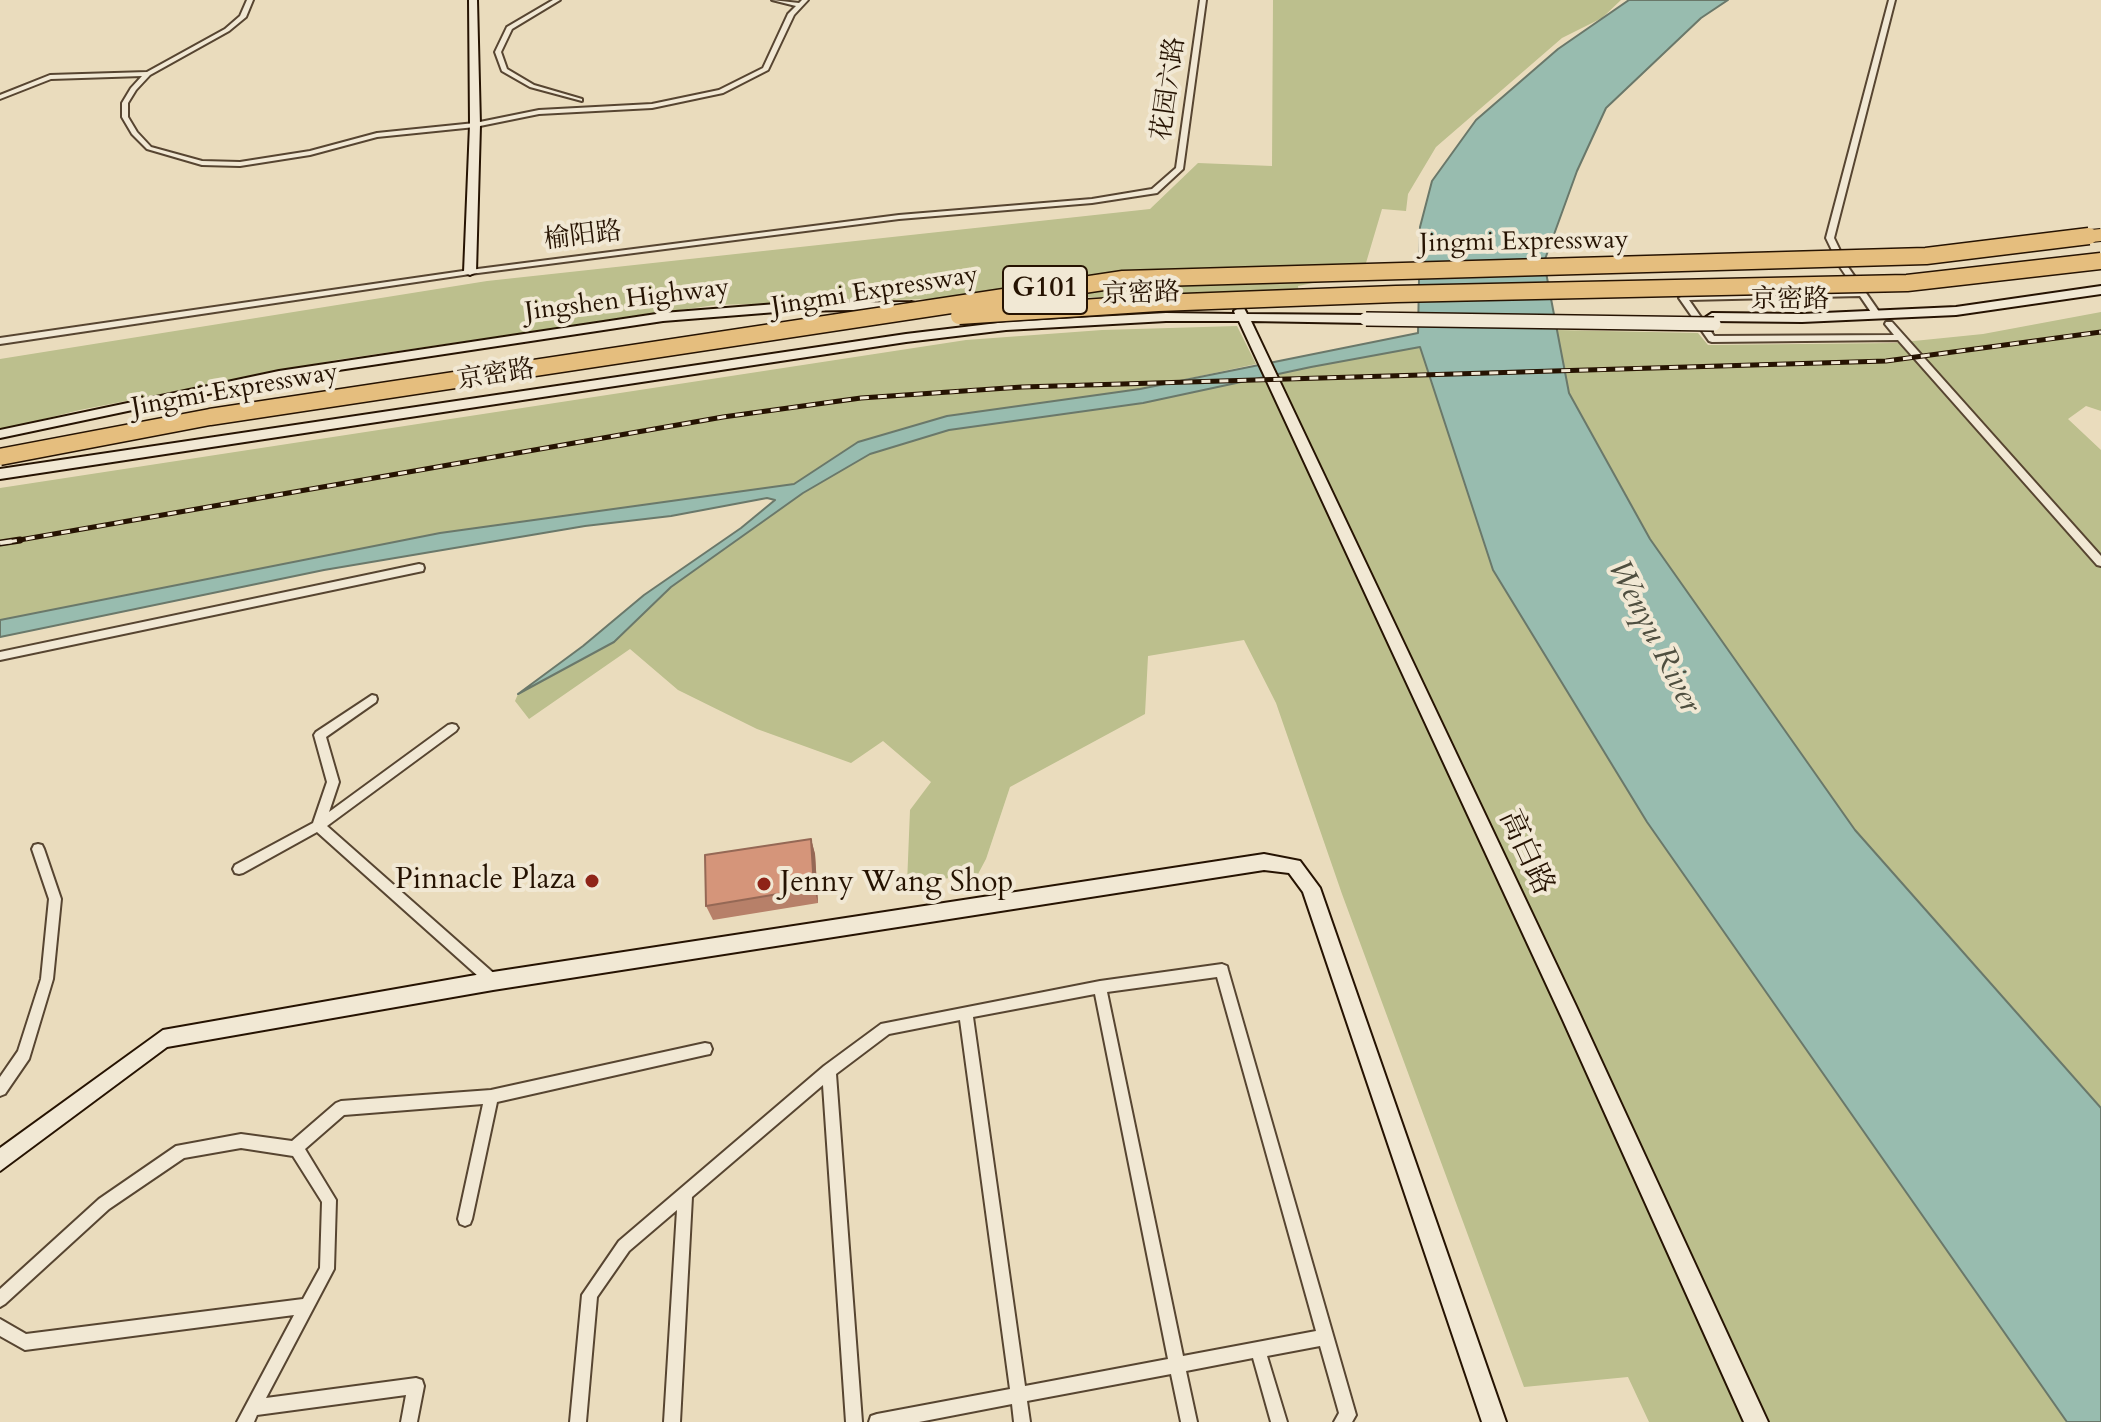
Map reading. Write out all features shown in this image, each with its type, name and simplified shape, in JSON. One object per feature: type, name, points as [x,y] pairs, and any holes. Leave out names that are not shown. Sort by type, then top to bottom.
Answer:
[{"type":"highway","name":"Jingmi Expressway","points":[[0,457],[210,417],[1123,279],[1926,256],[2101,235]]},
{"type":"highway","name":"Jingmi Expressway","points":[[0,472],[585,362],[799,333],[974,314],[1396,294],[1907,283],[2101,261]]},
{"type":"main road","points":[[470,272],[475,125],[473,0]]},
{"type":"main road","name":"京密路","points":[[1713,321],[1956,311],[2101,290]]},
{"type":"main road","name":"京密路","points":[[0,472],[906,338],[1089,320],[1241,313],[1889,324],[1968,318],[2101,299]]},
{"type":"main road","name":"Jingshen Highway","points":[[0,434],[279,375],[663,317],[789,307],[1241,313]]},
{"type":"main road","name":"高白路","points":[[1241,313],[1576,1026],[1756,1422]]},
{"type":"main road","points":[[0,1161],[163,1039],[493,981],[1264,862],[1294,866],[1311,888],[1494,1422]]},
{"type":"street","points":[[250,0],[243,17],[227,30],[148,74],[125,103],[125,117],[134,133],[149,148],[202,163],[240,164],[278,160],[377,135],[475,125],[539,112],[652,106],[721,92],[766,69],[791,14],[803,2]]},
{"type":"street","points":[[557,0],[509,28],[498,52],[504,70],[532,86],[580,100]]},
{"type":"street","points":[[775,0],[803,2]]},
{"type":"street","name":"花园六路","points":[[1169,181],[1179,169],[1203,0]]},
{"type":"street","points":[[1878,316],[1844,267],[1830,238],[1892,0]]},
{"type":"street","points":[[0,97],[50,77],[148,74]]},
{"type":"street","name":"榆阳路","points":[[0,341],[470,272],[899,217],[1092,201],[1154,191],[1169,181]]},
{"type":"street","points":[[1863,294],[1683,298],[1712,339],[1900,337]]},
{"type":"street","points":[[1889,324],[2101,562]]},
{"type":"street","points":[[0,656],[419,568]]},
{"type":"street","points":[[318,826],[333,782],[320,735],[372,699]]},
{"type":"street","points":[[239,869],[318,826],[452,728]]},
{"type":"street","points":[[318,826],[493,981]]},
{"type":"street","points":[[0,1089],[24,1054],[47,979],[55,899],[38,849]]},
{"type":"street","points":[[578,1422],[590,1295],[624,1246],[829,1071],[886,1028],[1100,987],[1222,970],[1348,1415],[1342,1422]]},
{"type":"street","points":[[1100,987],[1189,1422]]},
{"type":"street","points":[[966,1013],[1022,1422]]},
{"type":"street","points":[[294,1149],[341,1108],[491,1097],[705,1049]]},
{"type":"street","points":[[829,1071],[854,1422]]},
{"type":"street","points":[[465,1219],[491,1097]]},
{"type":"street","points":[[0,1299],[104,1204],[181,1151],[241,1141],[294,1149],[329,1200],[327,1269],[249,1415]]},
{"type":"street","points":[[672,1422],[685,1193]]},
{"type":"street","points":[[0,1327],[25,1342],[307,1306]]},
{"type":"street","points":[[877,1422],[1325,1337]]},
{"type":"street","points":[[1258,1350],[1279,1422]]},
{"type":"street","points":[[249,1415],[416,1386],[409,1422]]},
{"type":"green space","points":[[1273,0],[1621,0],[1602,18],[1562,38],[1436,147],[1408,194],[1406,211],[1382,209],[1363,273],[1298,286],[1299,296],[961,298],[715,305],[336,360],[80,410],[0,430],[0,359],[487,281],[1150,209],[1198,163],[1272,166]]},
{"type":"green space","points":[[2101,312],[2101,411],[2086,406],[2068,419],[2101,450],[2101,1108],[1855,830],[1650,539],[1569,393],[1557,330],[1698,333],[1708,345],[1894,343],[1983,334]]},
{"type":"green space","points":[[1237,326],[1256,364],[1140,389],[947,416],[858,442],[794,484],[440,533],[0,620],[0,488],[966,340],[1102,330]]},
{"type":"green space","points":[[1420,347],[1494,570],[1647,822],[2067,1422],[1649,1422],[1628,1377],[1524,1387],[1342,894],[1276,703],[1244,640],[1148,656],[1145,714],[1010,787],[978,874],[907,884],[910,810],[931,782],[883,741],[851,763],[757,729],[678,690],[630,649],[529,719],[515,701],[518,694],[614,642],[671,587],[803,493],[870,454],[949,430],[1143,403]]},
{"type":"water","name":"Wenyu River","points":[[1629,0],[1728,0],[1701,18],[1606,108],[1577,171],[1544,262],[1569,393],[1650,539],[1855,830],[2101,1108],[2101,1422],[2067,1422],[1647,822],[1493,570],[1420,347],[1143,403],[949,430],[870,454],[803,493],[671,587],[614,642],[518,694],[583,646],[644,595],[741,528],[775,500],[767,498],[671,516],[585,526],[324,570],[0,637],[0,620],[440,533],[794,484],[858,442],[947,416],[1140,389],[1418,333],[1420,227],[1432,181],[1476,120],[1558,49]]},
{"type":"building","name":"Jenny Wang Shop","points":[[811,839],[814,888],[706,906],[705,855]]},
{"type":"railway","points":[[16,541],[723,417],[861,398],[1022,387],[1886,361],[2101,332]]},
{"type":"railway","points":[[0,543],[16,541]]},
{"type":"railway","points":[[8,542],[16,541]]},
{"type":"place","name":"Pinnacle Plaza","points":[[592,881]]},
{"type":"place","name":"Jenny Wang Shop","points":[[764,884]]}]
